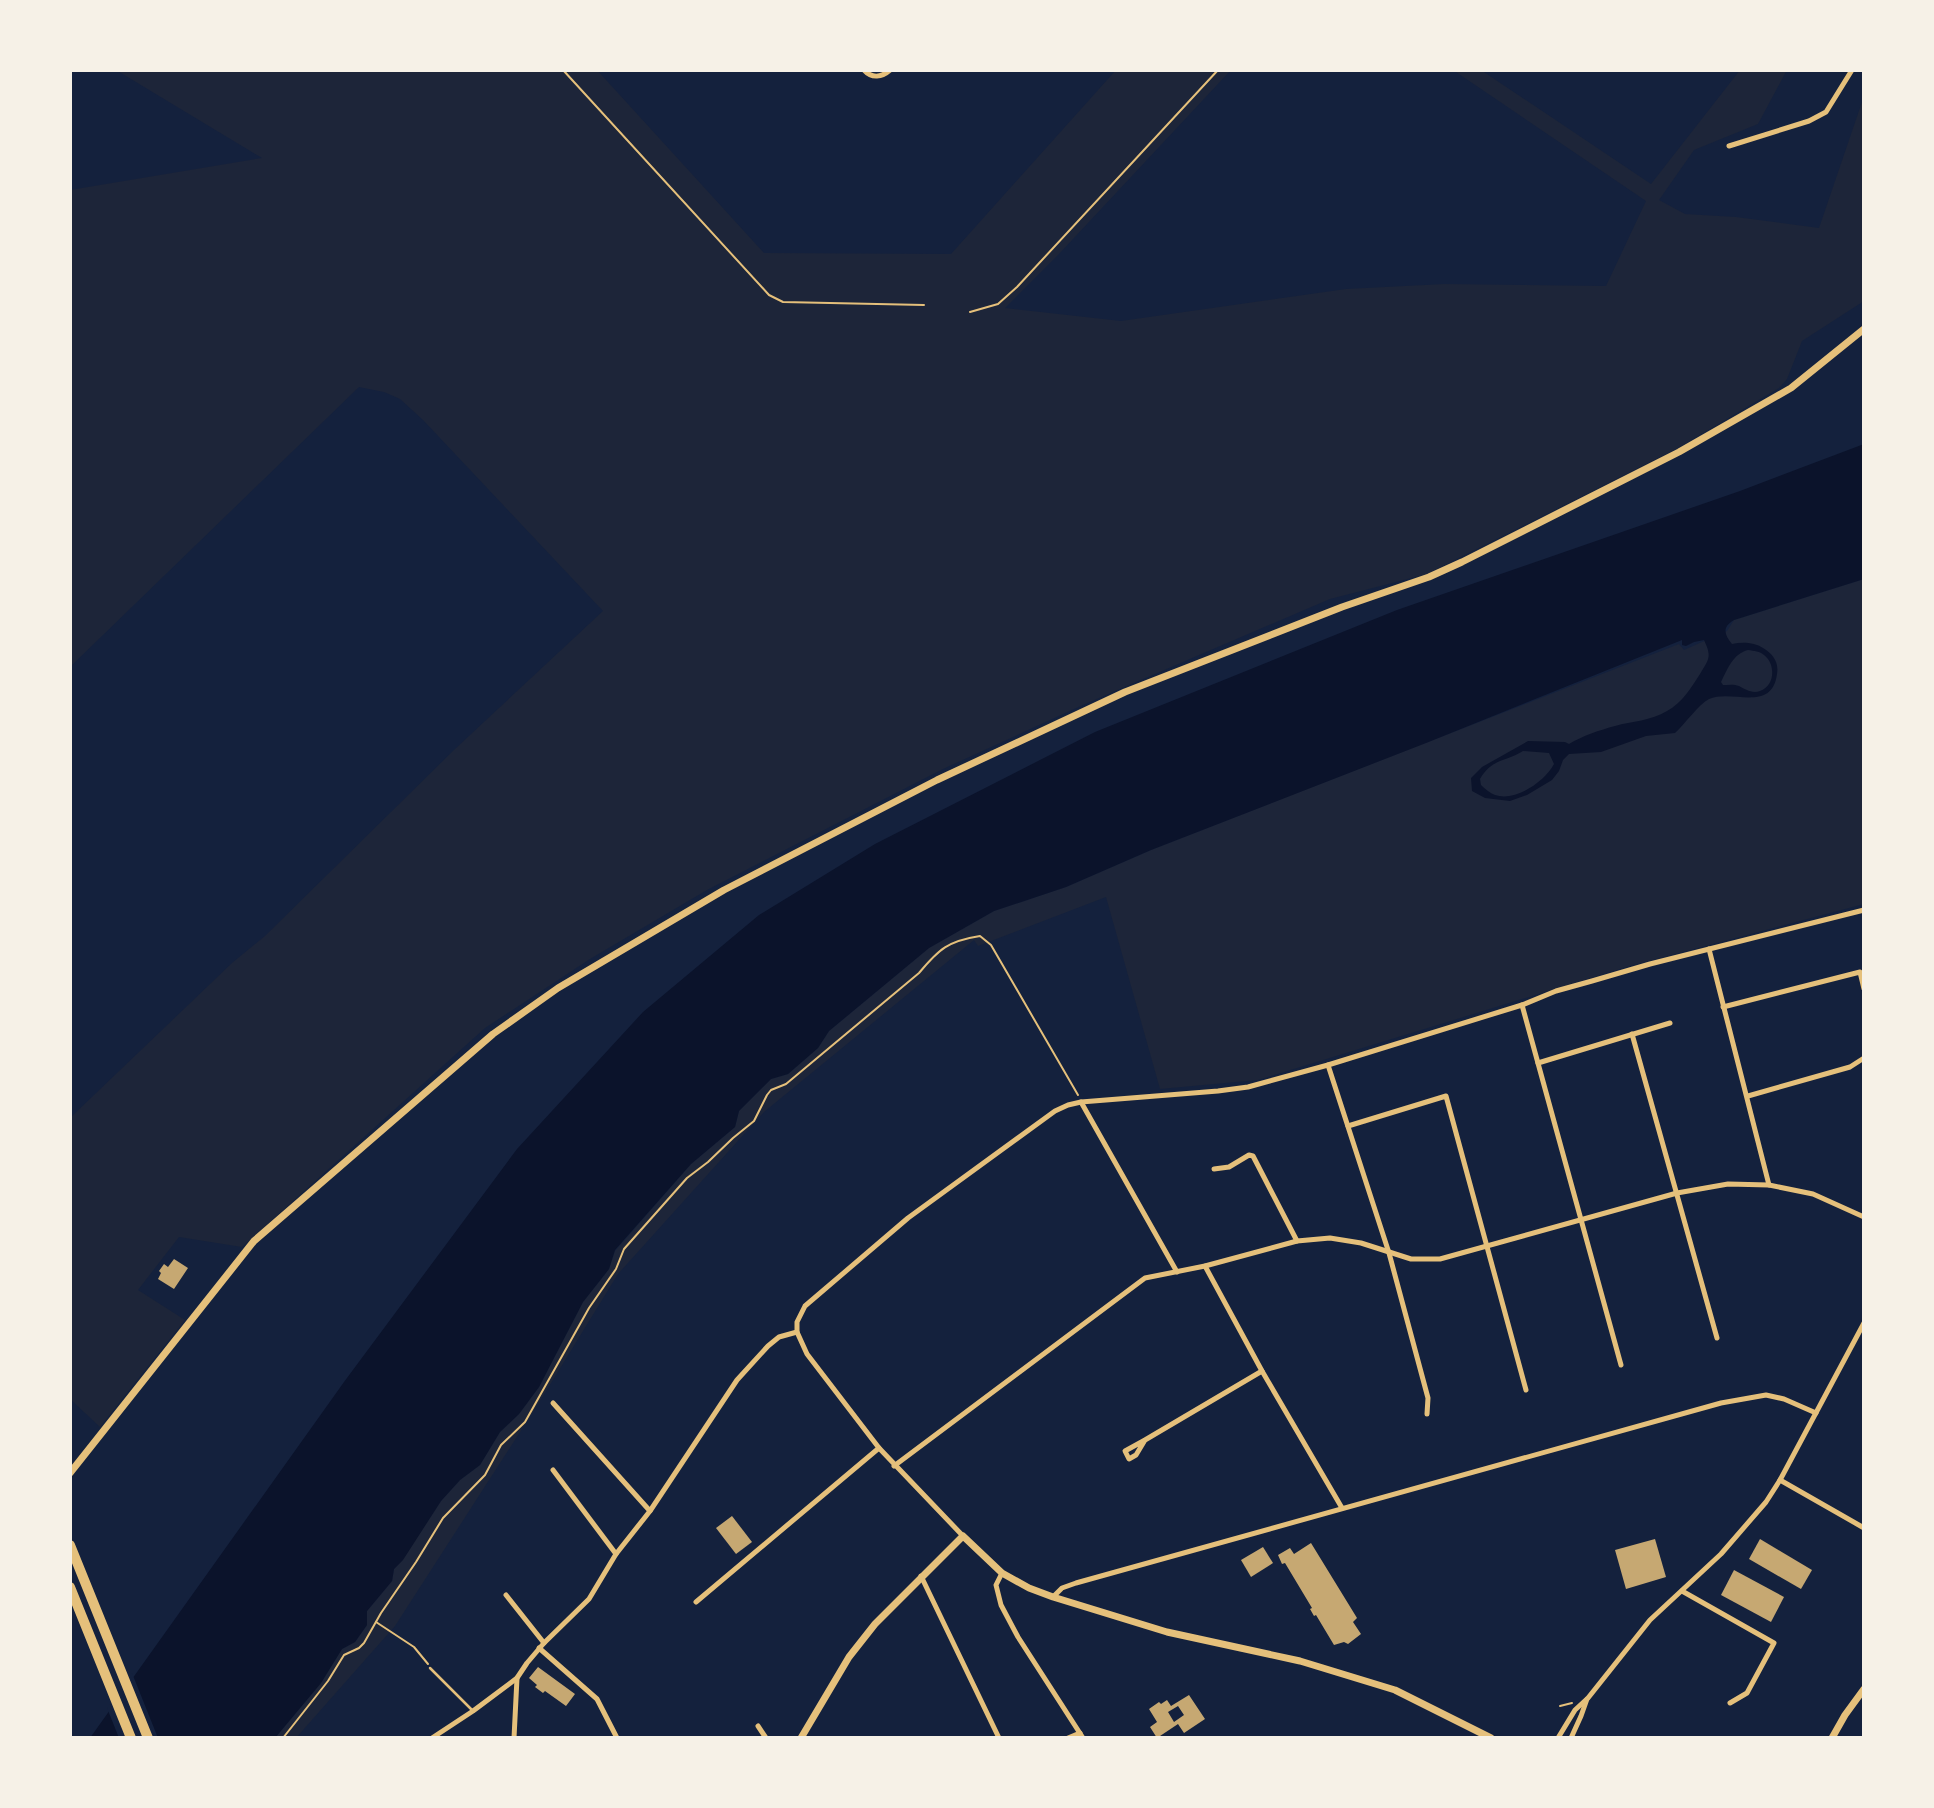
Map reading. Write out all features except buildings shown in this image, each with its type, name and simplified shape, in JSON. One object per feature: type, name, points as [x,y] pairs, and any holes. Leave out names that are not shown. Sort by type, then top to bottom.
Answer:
[{"type":"highway","points":[[70,1545],[148,1738]]},
{"type":"highway","points":[[70,1587],[131,1738]]},
{"type":"street","points":[[864,70],[868,75],[878,76],[890,70]]},
{"type":"street","points":[[1729,146],[1809,121],[1826,111],[1852,70]]},
{"type":"street","points":[[70,1473],[254,1241],[504,1026],[558,988],[724,890],[937,779],[1125,692],[1342,607],[1429,577],[1462,562],[1679,452],[1791,388],[1864,328]]},
{"type":"street","points":[[1491,1738],[1395,1690],[1300,1661],[1167,1632],[1053,1597],[1002,1573],[879,1448],[807,1354],[797,1332],[797,1322],[805,1306],[908,1218],[1055,1111],[1080,1099],[1248,1087],[1522,1005],[1580,984],[1864,910]]},
{"type":"street","points":[[1709,949],[1769,1185]]},
{"type":"street","points":[[1723,1006],[1860,972],[1864,989]]},
{"type":"street","points":[[1522,1005],[1621,1365]]},
{"type":"street","points":[[1538,1063],[1670,1023]]},
{"type":"street","points":[[1632,1034],[1717,1338]]},
{"type":"street","points":[[1748,1096],[1850,1068],[1864,1058]]},
{"type":"street","points":[[1328,1065],[1389,1253],[1427,1398],[1427,1414]]},
{"type":"street","points":[[1348,1126],[1446,1096],[1526,1390]]},
{"type":"street","points":[[1080,1099],[1177,1272]]},
{"type":"street","points":[[1214,1169],[1229,1167],[1250,1155],[1253,1156],[1297,1241]]},
{"type":"street","points":[[894,1466],[1145,1278],[1205,1266],[1297,1241],[1330,1238],[1361,1243],[1411,1259],[1440,1259],[1677,1194],[1728,1184],[1769,1185],[1813,1194],[1864,1217]]},
{"type":"street","points":[[1205,1266],[1262,1371],[1342,1508]]},
{"type":"street","points":[[1558,1738],[1575,1710],[1588,1698],[1650,1620],[1721,1553],[1766,1502],[1864,1323]]},
{"type":"street","points":[[432,1738],[517,1678],[539,1648],[590,1597],[616,1554],[650,1511],[743,1373],[779,1337],[797,1332]]},
{"type":"street","points":[[1144,1440],[1262,1371]]},
{"type":"street","points":[[1053,1597],[1062,1588],[1076,1583],[1721,1403],[1766,1395],[1784,1399],[1816,1413]]},
{"type":"street","points":[[553,1403],[650,1511]]},
{"type":"street","points":[[696,1602],[879,1448]]},
{"type":"street","points":[[553,1470],[616,1554]]},
{"type":"street","points":[[1780,1480],[1864,1528]]},
{"type":"street","points":[[801,1738],[849,1657],[875,1624],[963,1536]]},
{"type":"street","points":[[1002,1573],[996,1585],[1001,1605],[1018,1637],[1081,1735],[1068,1738]]},
{"type":"street","points":[[921,1576],[999,1738]]},
{"type":"street","points":[[1682,1591],[1774,1643],[1747,1693],[1730,1703]]},
{"type":"street","points":[[506,1595],[544,1643]]},
{"type":"street","points":[[539,1648],[597,1699],[617,1738]]},
{"type":"street","points":[[514,1738],[517,1678]]},
{"type":"street","points":[[1832,1738],[1844,1715],[1864,1689]]},
{"type":"street","points":[[1571,1738],[1588,1698]]},
{"type":"street","points":[[758,1726],[766,1738]]},
{"type":"lane","points":[[430,1668],[473,1711]]},
{"type":"path","points":[[563,70],[769,295],[783,302],[924,305]]},
{"type":"path","points":[[970,312],[999,304],[1017,287],[1218,70]]},
{"type":"path","points":[[283,1738],[328,1681],[344,1655],[364,1643],[443,1518],[485,1475],[501,1445],[525,1422],[589,1308],[616,1269],[624,1249],[687,1178],[754,1121],[771,1090],[786,1083],[919,973],[936,952],[965,938],[980,936],[991,945],[1080,1099]]},
{"type":"path","points":[[376,1622],[414,1647],[430,1668]]},
{"type":"shaded area","points":[[116,70],[597,70],[764,253],[951,254],[1116,70],[1231,70],[1005,308],[1121,321],[1346,289],[1444,284],[1606,286],[1646,201],[1453,70],[1481,70],[1651,184],[1740,70],[1787,70],[1758,124],[1694,150],[1659,200],[1685,214],[1736,217],[1819,228],[1864,96],[1864,301],[1802,341],[1787,379],[1779,388],[1678,448],[1427,574],[1330,599],[1085,704],[943,769],[707,890],[590,959],[485,1028],[242,1247],[179,1237],[138,1290],[185,1320],[100,1427],[70,1399],[70,1118],[232,963],[265,936],[455,749],[603,611],[423,420],[400,399],[384,392],[359,387],[70,667],[70,190],[262,158]]},
{"type":"shaded area","points":[[1864,444],[1864,579],[1734,620],[1726,628],[1726,634],[1732,644],[1756,645],[1767,650],[1775,659],[1777,674],[1774,686],[1768,693],[1750,697],[1709,699],[1675,733],[1646,736],[1601,752],[1569,754],[1552,780],[1527,795],[1510,801],[1485,798],[1472,791],[1471,778],[1482,767],[1528,741],[1569,744],[1603,729],[1655,717],[1672,708],[1690,690],[1708,658],[1704,640],[1686,646],[1682,645],[1682,640],[1151,850],[1066,887],[994,911],[929,948],[829,1031],[818,1048],[788,1074],[771,1079],[739,1111],[735,1127],[691,1164],[615,1250],[609,1269],[583,1302],[539,1387],[519,1414],[500,1432],[480,1465],[460,1480],[441,1501],[403,1560],[394,1569],[392,1581],[367,1611],[367,1625],[355,1642],[342,1649],[321,1683],[275,1738],[90,1738],[344,1382],[517,1149],[643,1012],[759,915],[875,844],[1095,732],[1397,610],[1740,491]],"holes":[[[1748,650],[1761,653],[1768,659],[1772,669],[1769,685],[1754,692],[1737,685],[1723,685],[1721,682],[1732,662]],[[1523,751],[1549,753],[1554,764],[1537,783],[1512,796],[1493,794],[1481,785],[1480,779],[1489,767]]]},
{"type":"shaded area","points":[[1864,579],[1864,904],[1630,966],[1258,1080],[1160,1089],[1106,897],[978,946],[974,940],[764,1112],[618,1274],[395,1626],[296,1738],[275,1738],[321,1683],[342,1649],[355,1642],[367,1625],[367,1611],[392,1581],[394,1569],[441,1501],[460,1480],[480,1465],[500,1432],[519,1414],[539,1387],[583,1302],[609,1269],[615,1251],[691,1164],[735,1127],[739,1111],[771,1079],[788,1074],[818,1048],[829,1031],[929,948],[994,911],[1066,887],[1151,850],[1679,644],[1684,650],[1727,631],[1734,620]]},
{"type":"pier","points":[[132,1673],[158,1738],[119,1738],[107,1708]]}]
